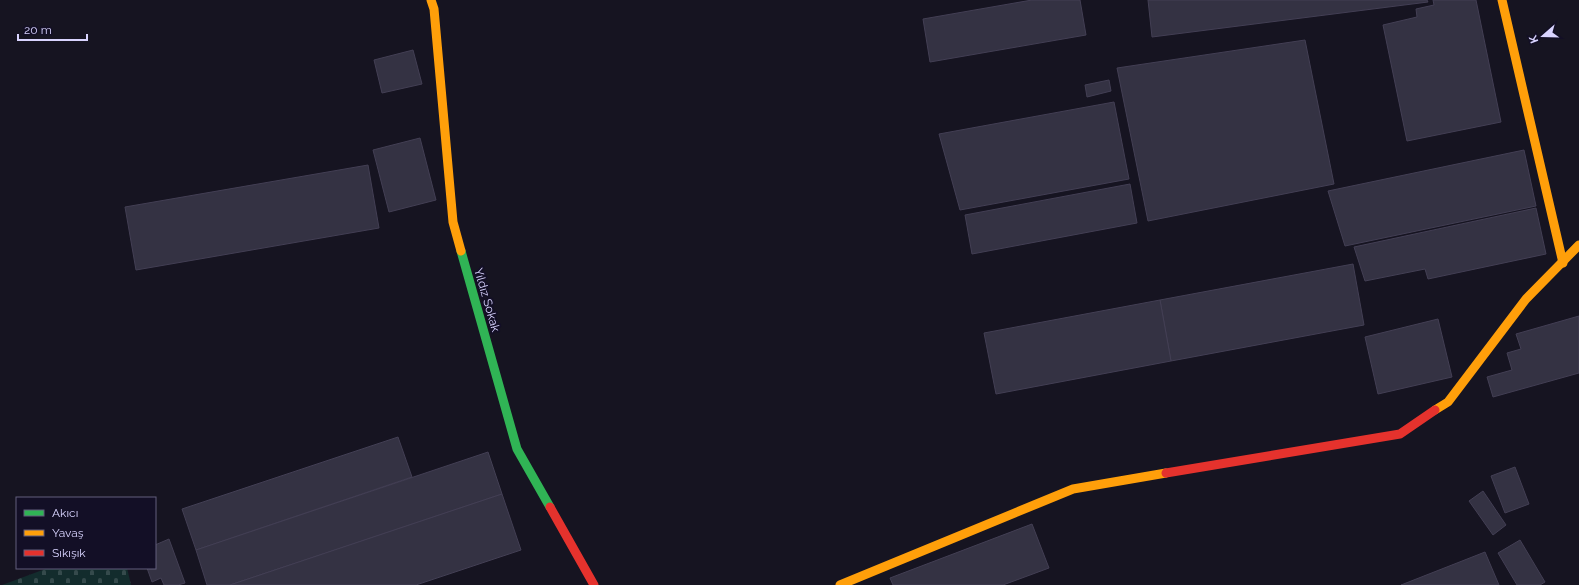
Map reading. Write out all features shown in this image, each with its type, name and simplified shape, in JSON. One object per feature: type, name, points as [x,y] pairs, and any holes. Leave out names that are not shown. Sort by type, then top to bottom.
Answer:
[{"type":"street","name":"Yıldız Sokak","points":[[431,0],[434,9],[453,222],[516,449],[594,585]]},
{"type":"street","points":[[1502,0],[1563,263]]},
{"type":"street","points":[[840,585],[1073,490],[1400,434],[1448,402],[1526,299],[1579,245]]},
{"type":"green space","points":[[45,569],[127,569],[131,585],[2,585]]},
{"type":"building","points":[[1032,0],[1080,0],[1086,35],[930,62],[923,19]]},
{"type":"building","points":[[1148,0],[1427,0],[1428,2],[1152,37]]},
{"type":"building","points":[[1433,0],[1476,0],[1501,122],[1407,141],[1383,25],[1417,17],[1416,9],[1434,5]]},
{"type":"building","points":[[1305,40],[1334,184],[1148,221],[1117,68]]},
{"type":"building","points":[[413,50],[422,84],[382,93],[374,60]]},
{"type":"building","points":[[1109,80],[1111,91],[1087,97],[1085,85]]},
{"type":"building","points":[[1114,102],[1129,179],[960,210],[939,134]]},
{"type":"building","points":[[420,138],[436,200],[389,212],[373,150]]},
{"type":"building","points":[[1524,150],[1536,206],[1345,246],[1328,191]]},
{"type":"building","points":[[368,165],[379,228],[136,270],[125,207]]},
{"type":"building","points":[[1130,184],[1137,223],[972,254],[965,215]]},
{"type":"building","points":[[1536,208],[1546,254],[1428,279],[1425,269],[1365,281],[1354,247]]},
{"type":"building","points":[[1353,264],[1364,325],[1171,361],[1160,300]]},
{"type":"building","points":[[1160,300],[1171,361],[996,394],[984,333]]},
{"type":"building","points":[[1579,316],[1579,373],[1493,397],[1487,377],[1512,370],[1507,353],[1521,349],[1516,334]]},
{"type":"building","points":[[1438,319],[1452,377],[1378,394],[1365,337]]},
{"type":"building","points":[[398,437],[412,477],[196,550],[182,509]]},
{"type":"building","points":[[488,452],[502,494],[230,585],[207,585],[196,550]]},
{"type":"building","points":[[1515,467],[1529,504],[1505,513],[1491,476]]},
{"type":"building","points":[[1483,491],[1506,525],[1493,535],[1469,501]]},
{"type":"building","points":[[502,494],[521,550],[416,585],[230,585]]},
{"type":"building","points":[[1032,524],[1049,568],[1003,585],[893,585],[890,578]]},
{"type":"building","points":[[169,539],[185,583],[178,585],[164,585],[161,578],[152,582],[147,569],[156,569],[156,545]]},
{"type":"building","points":[[1520,540],[1545,582],[1540,585],[1517,585],[1498,553]]},
{"type":"building","points":[[1485,552],[1499,585],[1401,585]]},
{"type":"traffic: fast","points":[[461,251],[517,449],[550,507]]},
{"type":"traffic: slow","points":[[431,0],[434,9],[453,222],[461,251]]},
{"type":"traffic: slow","points":[[1502,0],[1563,263]]},
{"type":"traffic: slow","points":[[1435,410],[1448,402],[1526,299],[1579,245]]},
{"type":"traffic: slow","points":[[840,585],[1073,489],[1166,473]]},
{"type":"traffic: jam","points":[[1166,473],[1400,434],[1435,410]]},
{"type":"traffic: jam","points":[[550,507],[594,585]]}]
